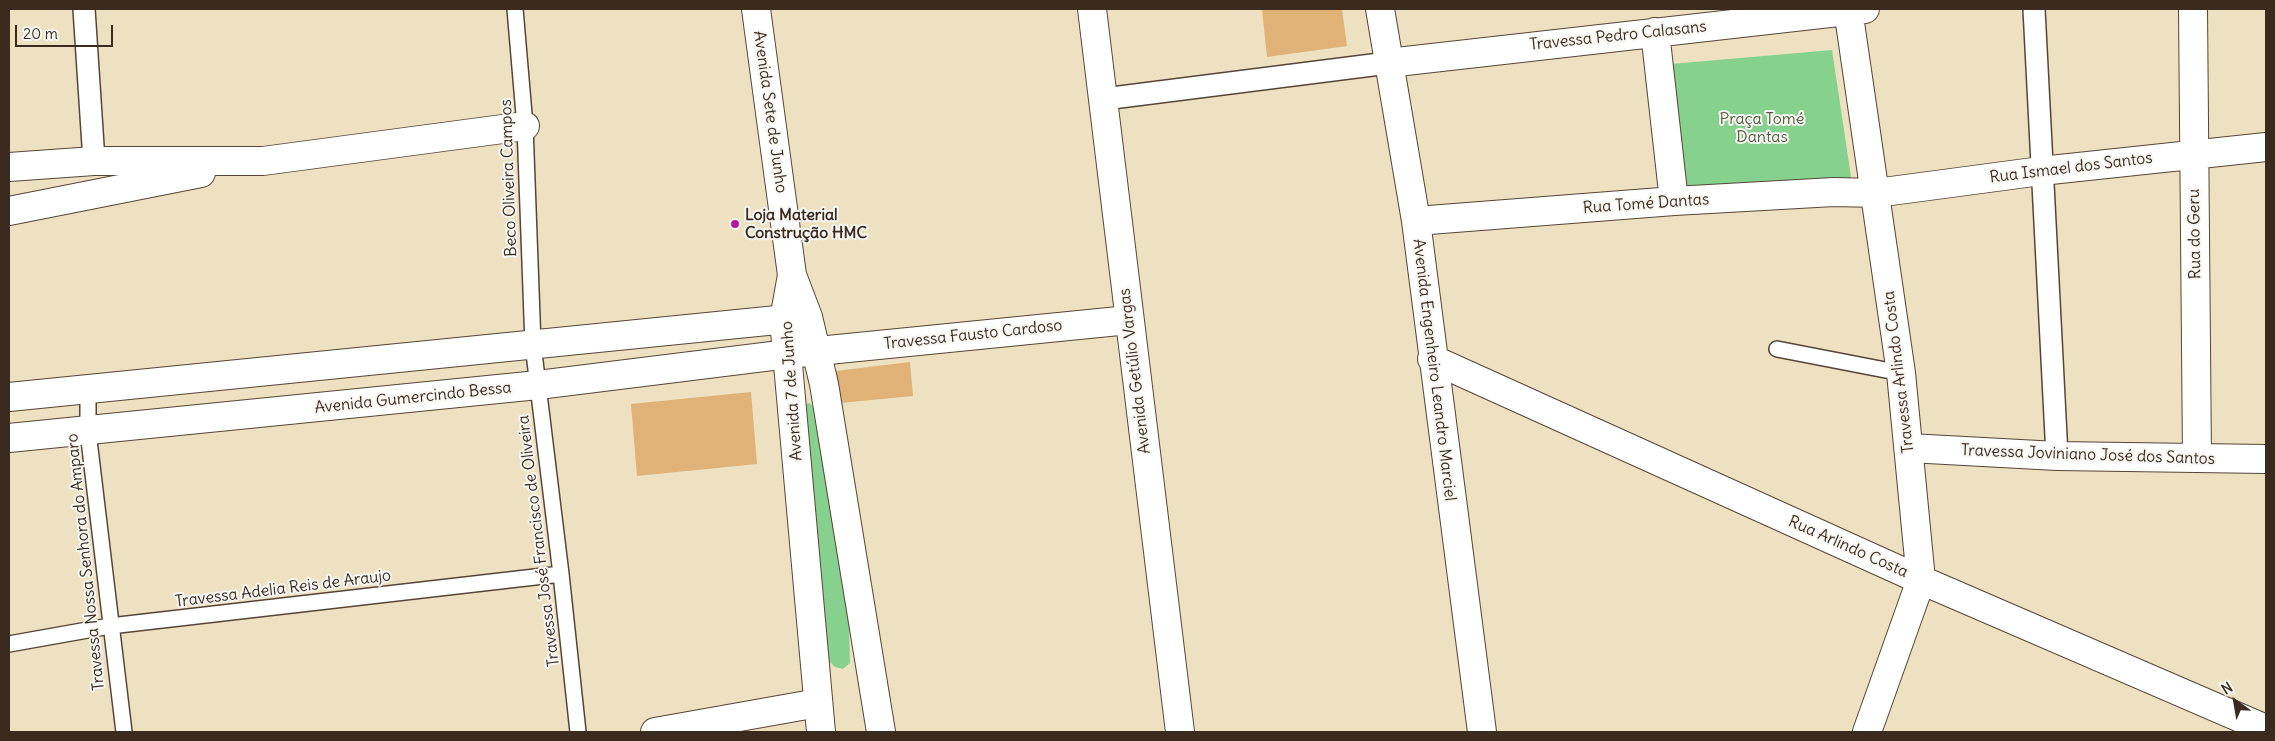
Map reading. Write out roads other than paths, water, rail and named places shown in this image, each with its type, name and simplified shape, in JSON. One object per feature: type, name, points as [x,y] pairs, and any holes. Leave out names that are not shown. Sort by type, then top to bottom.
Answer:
[{"type":"street","points":[[84,9],[94,162]]},
{"type":"street","name":"Avenida Sete de Junho","points":[[756,9],[792,276]]},
{"type":"street","name":"Avenida Getúlio Vargas","points":[[1092,9],[1180,732]]},
{"type":"street","name":"Avenida Engenheiro Leandro Marciel","points":[[1380,9],[1416,221],[1432,359],[1482,732]]},
{"type":"street","points":[[2034,9],[2057,456]]},
{"type":"street","name":"Rua do Geru","points":[[2193,9],[2197,458]]},
{"type":"street","name":"Travessa Pedro Calasans","points":[[1388,63],[1854,10]]},
{"type":"street","name":"Travessa Arlindo Costa","points":[[1854,10],[1876,193],[1901,372],[1921,580],[1864,732]]},
{"type":"street","points":[[1654,32],[1674,201]]},
{"type":"street","points":[[1104,98],[1388,63]]},
{"type":"street","points":[[9,211],[263,161],[525,126]]},
{"type":"street","name":"Rua Ismael dos Santos","points":[[1876,193],[2041,171],[2266,148]]},
{"type":"street","points":[[9,167],[94,162],[263,161]]},
{"type":"street","name":"Rua Tomé Dantas","points":[[1416,221],[1674,201],[1834,192],[1876,193]]},
{"type":"street","name":"Avenida 7 de Junho","points":[[792,276],[796,318],[788,354],[821,732]]},
{"type":"street","points":[[9,397],[796,318]]},
{"type":"street","name":"Avenida 7 de Junho","points":[[796,318],[817,351],[881,732]]},
{"type":"street","name":"Travessa Fausto Cardoso","points":[[817,351],[1129,320]]},
{"type":"street","name":"Avenida Gumercindo Bessa","points":[[9,438],[88,432],[538,385],[817,351]]},
{"type":"street","name":"Rua Arlindo Costa","points":[[1432,359],[1921,580],[2266,729]]},
{"type":"street","name":"Travessa Joviniano José dos Santos","points":[[1909,448],[2057,456],[2266,459]]},
{"type":"street","points":[[655,732],[818,703]]},
{"type":"lane","name":"Beco Oliveira Campos","points":[[515,9],[525,126],[533,345]]},
{"type":"lane","name":"Travessa José Francisco de Oliveira","points":[[533,345],[562,574],[578,732]]},
{"type":"lane","points":[[1777,349],[1901,372]]},
{"type":"lane","name":"Travessa Nossa Senhora do Amparo","points":[[88,388],[88,432],[124,732]]},
{"type":"lane","name":"Travessa Adelia Reis de Araujo","points":[[9,644],[110,626],[562,574]]},
{"type":"place","name":"Loja Material Construção HMC","points":[[735,224]]},
{"type":"park label","name":"Praça Tomé Dantas","points":[[1762,128]]}]
